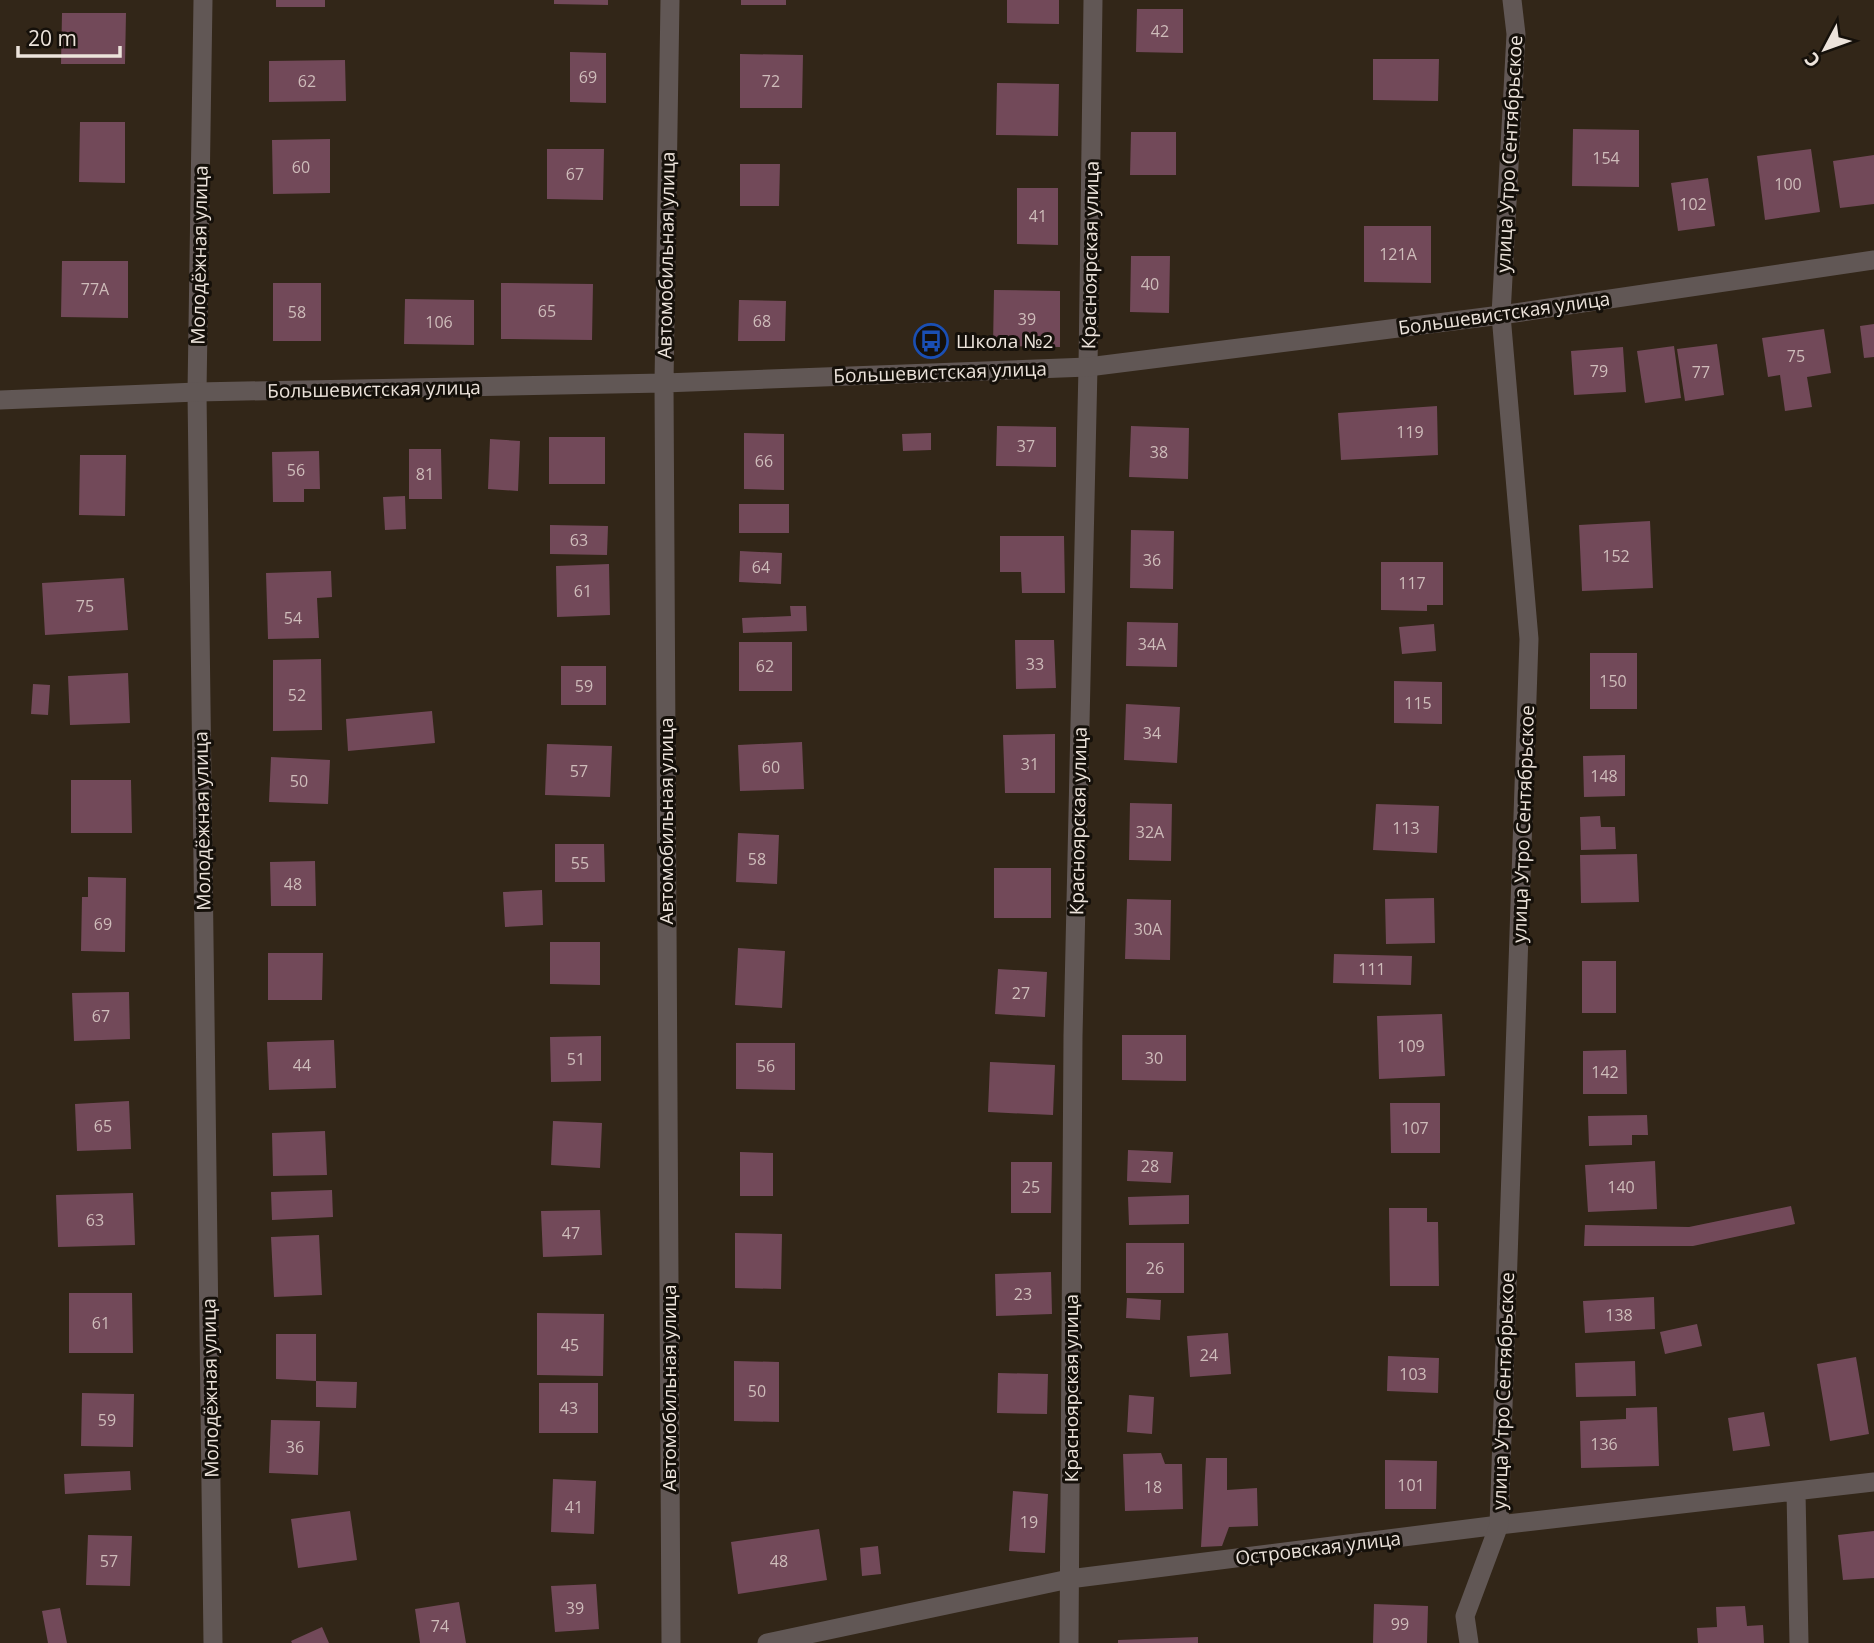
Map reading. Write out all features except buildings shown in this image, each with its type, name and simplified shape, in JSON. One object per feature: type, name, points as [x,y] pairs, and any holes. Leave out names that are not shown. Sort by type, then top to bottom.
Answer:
[{"type":"street","name":"Молодёжная улица","points":[[203,0],[197,392],[213,1643]]},
{"type":"street","name":"Автомобильная улица","points":[[670,0],[664,383],[671,1643]]},
{"type":"street","name":"Красноярская улица","points":[[1069,1643],[1073,1036],[1093,0]]},
{"type":"street","name":"улица Утро Сентябрьское","points":[[1469,1643],[1465,1616],[1499,1525],[1529,639],[1501,315],[1516,34],[1512,0]]},
{"type":"street","name":"Большевистская улица","points":[[0,400],[197,392],[664,383],[1088,367],[1501,315],[1874,260]]},
{"type":"street","name":"Островская улица","points":[[767,1643],[1069,1579],[1499,1525],[1874,1482]]},
{"type":"street","points":[[1796,1492],[1799,1643]]},
{"type":"place","name":"Школа №2","points":[[931,341]]}]
